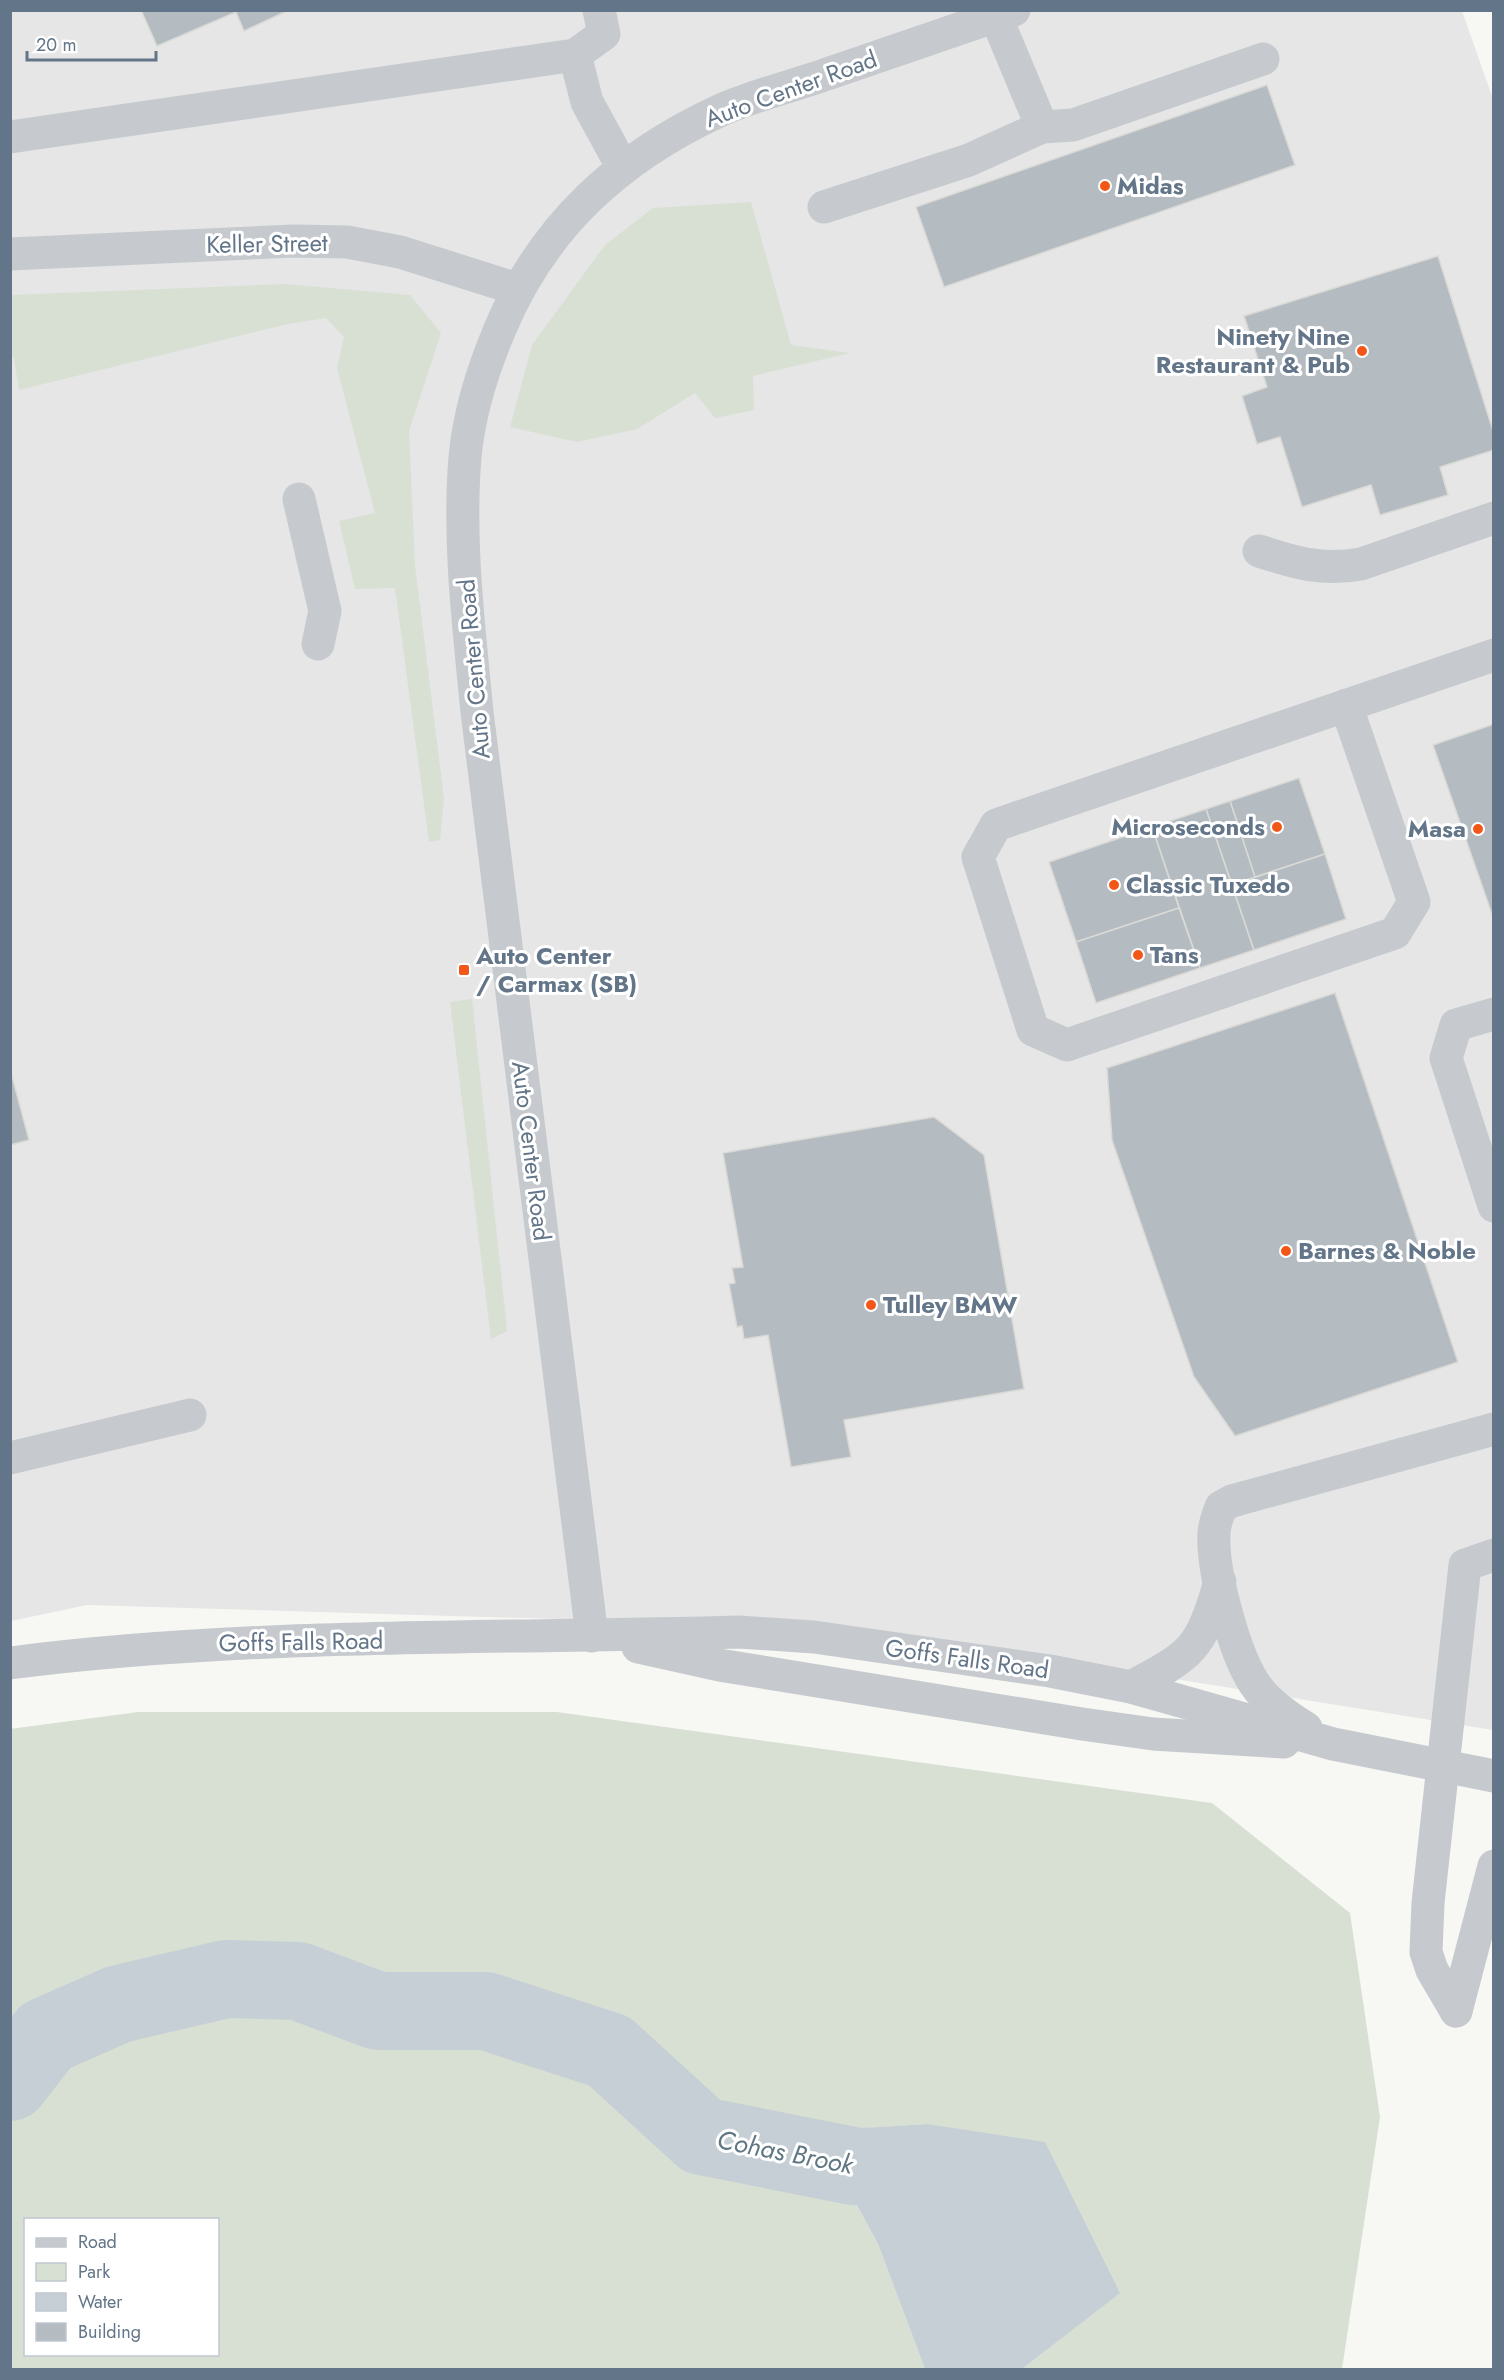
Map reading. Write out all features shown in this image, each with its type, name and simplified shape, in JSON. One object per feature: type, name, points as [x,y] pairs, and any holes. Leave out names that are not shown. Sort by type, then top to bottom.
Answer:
[{"type":"street","points":[[10,137],[575,55],[604,34],[599,10]]},
{"type":"street","points":[[1005,14],[1042,127]]},
{"type":"street","name":"Auto Center Road","points":[[592,1636],[494,868],[466,600],[463,504],[465,454],[474,407],[487,359],[517,289],[546,244],[585,200],[623,168],[664,140],[720,111],[1005,14]]},
{"type":"street","points":[[575,55],[587,102],[623,168]]},
{"type":"street","points":[[824,207],[969,160],[1042,127],[1073,125],[1263,59]]},
{"type":"street","name":"Keller Street","points":[[10,254],[293,241],[347,242],[400,252],[517,289]]},
{"type":"street","points":[[299,499],[326,611],[318,644]]},
{"type":"street","points":[[1259,551],[1295,563],[1329,568],[1343,567],[1361,564],[1494,518]]},
{"type":"street","points":[[1346,705],[1414,902],[1395,933],[1067,1045],[1033,1029],[978,857],[996,825],[1346,705],[1494,655]]},
{"type":"street","points":[[1494,1014],[1456,1025],[1446,1058],[1494,1206]]},
{"type":"street","points":[[10,1458],[190,1415]]},
{"type":"street","points":[[1333,1744],[1288,1717],[1255,1684],[1238,1648],[1220,1582],[1214,1535],[1221,1507],[1232,1501],[1494,1429]]},
{"type":"street","points":[[1494,1556],[1466,1565],[1428,1903],[1426,1952],[1432,1970],[1456,2011],[1494,1866]]},
{"type":"street","points":[[1131,1687],[1179,1662],[1199,1640],[1220,1582]]},
{"type":"street","name":"Goffs Falls Road","points":[[10,1663],[91,1652],[225,1643],[739,1632],[814,1637],[1050,1671],[1131,1687],[1333,1744],[1494,1776]]},
{"type":"street","name":"Goffs Falls Road","points":[[592,1636],[719,1665],[1092,1725],[1195,1737],[1333,1744]]},
{"type":"shaded area","points":[[10,11],[1462,11],[1494,102],[1493,1730],[857,1628],[87,1605],[11,1621]]},
{"type":"green space","points":[[751,202],[791,345],[850,353],[753,376],[754,410],[715,418],[695,393],[637,429],[577,442],[510,427],[532,345],[605,245],[653,208]]},
{"type":"green space","points":[[284,284],[410,295],[441,333],[409,431],[415,565],[444,799],[440,840],[429,842],[395,588],[355,589],[339,521],[375,513],[337,368],[344,337],[326,318],[288,324],[19,390],[14,358],[11,356],[11,295]]},
{"type":"green space","points":[[472,999],[507,1331],[491,1339],[450,1002]]},
{"type":"green space","points":[[138,1712],[557,1712],[1212,1803],[1350,1913],[1380,2117],[1342,2369],[1022,2369],[1120,2292],[927,2124],[816,2132],[878,2244],[925,2369],[11,2369],[10,1729]]},
{"type":"water","points":[[927,2124],[1045,2142],[1120,2293],[1022,2369],[925,2369],[878,2244],[816,2131]]},
{"type":"building","points":[[141,10],[289,10],[244,31],[236,12],[157,46]]},
{"type":"building","name":"Midas","points":[[1267,85],[1295,165],[944,287],[916,207]]},
{"type":"building","name":"Ninety Nine Restaurant & Pub","points":[[1438,256],[1494,434],[1494,450],[1440,467],[1448,495],[1380,515],[1371,485],[1302,507],[1280,437],[1257,444],[1242,396],[1267,387],[1244,316]]},
{"type":"building","name":"Masa","points":[[1494,724],[1494,914],[1492,914],[1433,745]]},
{"type":"building","name":"Microseconds","points":[[1299,778],[1325,854],[1255,877],[1230,801]]},
{"type":"building","points":[[1230,801],[1255,877],[1232,885],[1206,809]]},
{"type":"building","points":[[1206,809],[1254,950],[1200,968],[1152,827]]},
{"type":"building","name":"Classic Tuxedo","points":[[1152,827],[1179,908],[1076,942],[1049,862]]},
{"type":"building","points":[[1325,854],[1346,919],[1254,950],[1232,885]]},
{"type":"building","name":"Tans","points":[[1179,908],[1200,968],[1096,1003],[1076,942]]},
{"type":"building","name":"Barnes & Noble","points":[[1335,993],[1458,1362],[1235,1436],[1194,1377],[1112,1140],[1107,1068]]},
{"type":"building","points":[[10,1069],[29,1140],[10,1145]]},
{"type":"building","name":"Tulley BMW","points":[[934,1117],[984,1155],[1024,1389],[844,1420],[851,1457],[791,1467],[768,1335],[744,1339],[742,1326],[737,1327],[729,1284],[735,1283],[732,1268],[743,1267],[723,1153]]},
{"type":"waterway","name":"Cohas Brook","points":[[10,2082],[46,2036],[119,2004],[226,1979],[298,1981],[378,2011],[486,2011],[609,2051],[702,2136],[853,2166],[936,2173],[940,2176]]},
{"type":"place","name":"Midas","points":[[1105,186]]},
{"type":"place","name":"Ninety Nine Restaurant & Pub","points":[[1362,351]]},
{"type":"place","name":"Microseconds","points":[[1277,827]]},
{"type":"place","name":"Masa","points":[[1478,829]]},
{"type":"place","name":"Classic Tuxedo","points":[[1114,885]]},
{"type":"place","name":"Tans","points":[[1138,955]]},
{"type":"place","name":"Auto Center / Carmax (SB)","points":[[464,970]]},
{"type":"place","name":"Barnes & Noble","points":[[1286,1251]]},
{"type":"place","name":"Tulley BMW","points":[[871,1305]]}]
